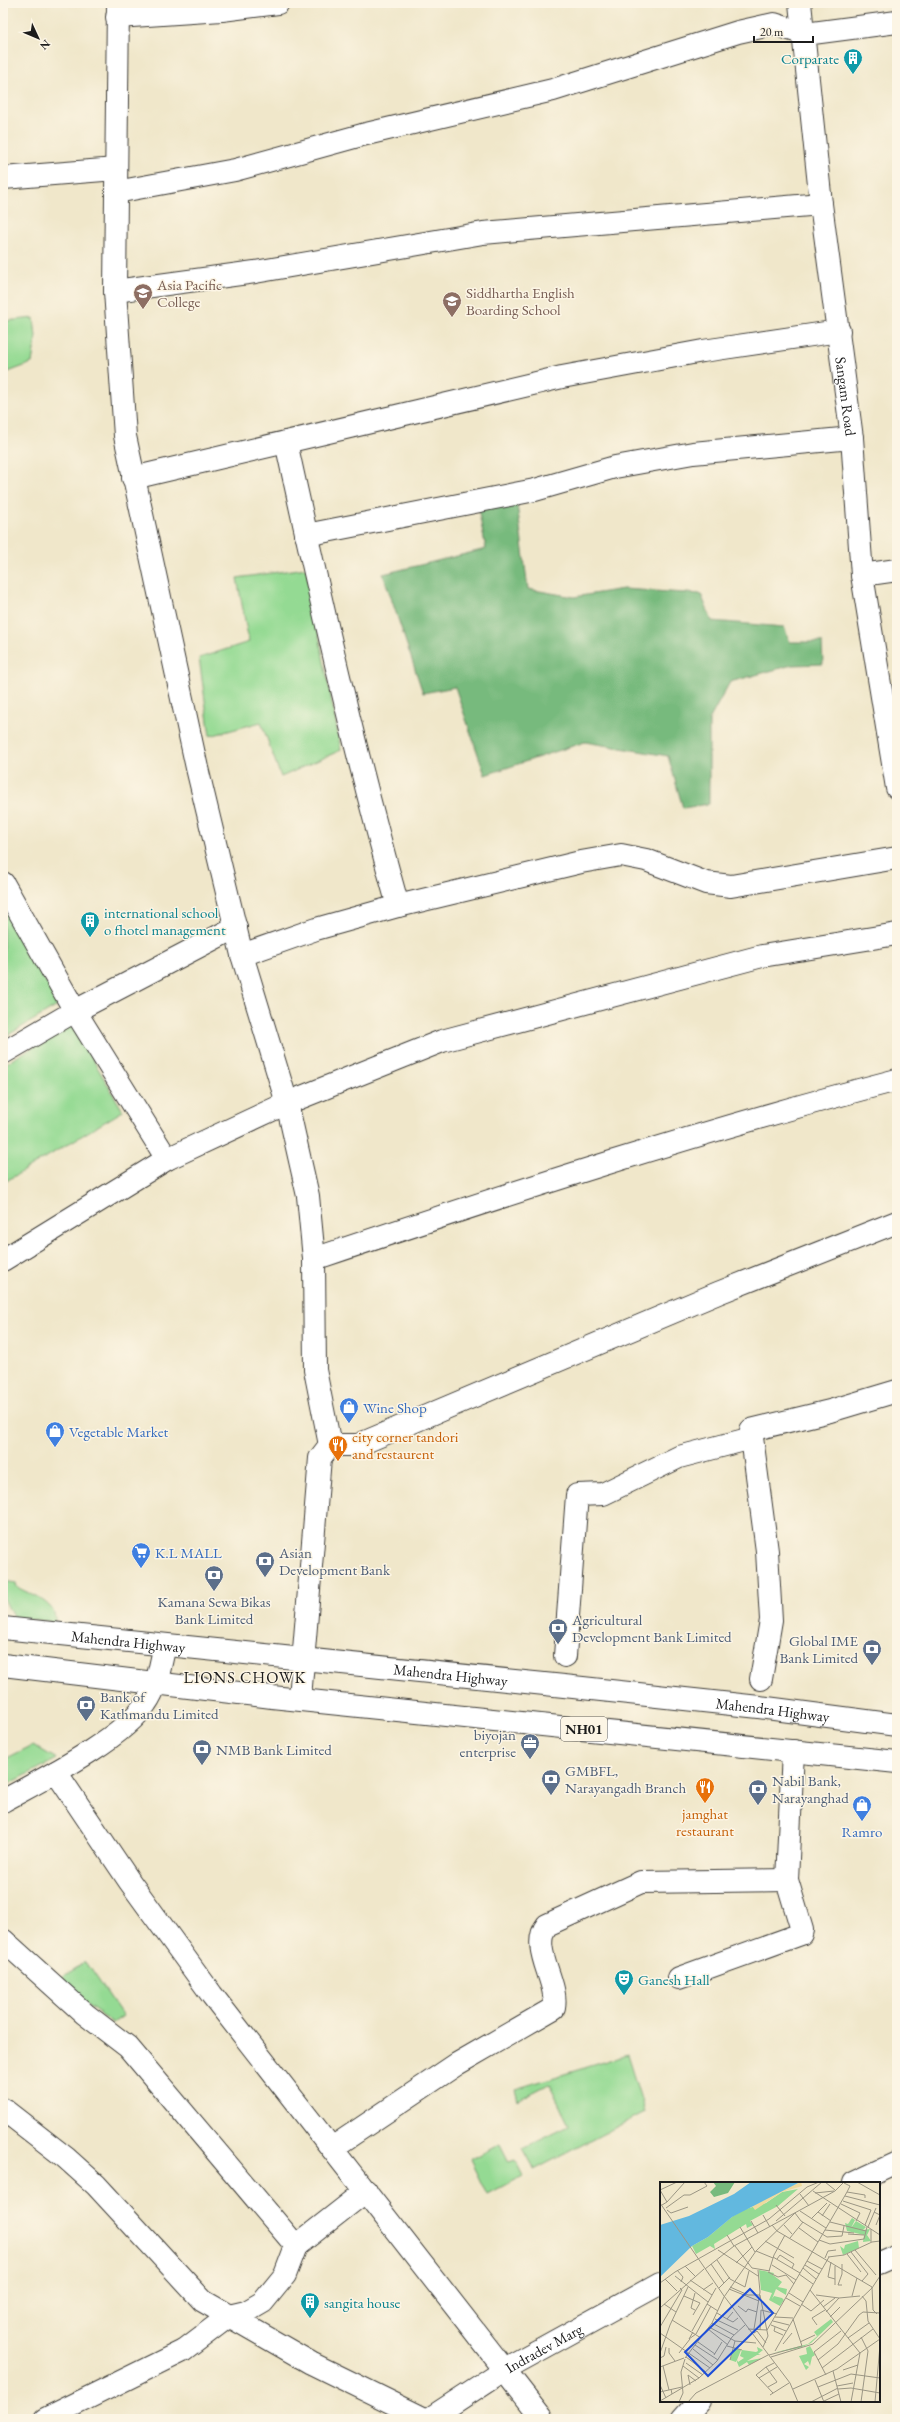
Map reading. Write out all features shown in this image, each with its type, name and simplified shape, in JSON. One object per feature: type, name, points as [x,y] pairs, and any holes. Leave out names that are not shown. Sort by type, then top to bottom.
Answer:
[{"type":"main road","points":[[278,3],[222,10],[117,10],[115,291],[125,436],[133,478],[197,768],[242,955],[286,1103],[308,1196],[314,1259],[315,1370],[330,1445],[320,1458],[300,1698]]},
{"type":"main road","name":"Sangam Road","points":[[800,3],[805,34],[821,204],[852,438],[862,575],[897,788]]},
{"type":"main road","points":[[116,192],[235,170],[362,135],[553,90],[738,32],[774,24],[805,34],[897,22]]},
{"type":"main road","points":[[3,178],[116,169]]},
{"type":"main road","points":[[115,291],[255,272],[483,233],[821,204]]},
{"type":"main road","points":[[133,478],[562,377],[703,351],[839,331]]},
{"type":"main road","points":[[306,535],[535,490],[623,465],[693,453],[852,438]]},
{"type":"main road","points":[[286,442],[306,535],[367,794],[398,906]]},
{"type":"main road","points":[[862,575],[897,570]]},
{"type":"main road","points":[[242,955],[316,929],[398,906],[574,864],[620,855],[646,860],[706,883],[731,886],[897,858]]},
{"type":"main road","points":[[3,883],[75,1011],[167,1159]]},
{"type":"main road","points":[[3,1053],[75,1011],[236,926]]},
{"type":"main road","points":[[3,1260],[167,1159],[286,1103],[442,1042],[762,956],[897,934]]},
{"type":"main road","points":[[314,1259],[534,1185],[897,1080]]},
{"type":"main road","points":[[330,1445],[358,1445],[718,1293],[897,1222]]},
{"type":"main road","points":[[761,1679],[771,1620],[767,1551],[751,1430],[830,1411],[897,1391]]},
{"type":"main road","points":[[565,1656],[578,1495],[603,1494],[679,1457],[752,1438]]},
{"type":"main road","name":"Mahendra Highway","points":[[3,1628],[751,1706],[897,1725]]},
{"type":"main road","points":[[3,1801],[56,1772],[127,1726],[147,1703],[156,1684],[165,1645]]},
{"type":"main road","name":"NH01","points":[[3,1665],[156,1684],[897,1762]]},
{"type":"main road","points":[[678,1978],[798,1937],[802,1930],[787,1880],[793,1751]]},
{"type":"main road","points":[[56,1772],[130,1882],[212,1995],[543,2419]]},
{"type":"main road","points":[[332,2148],[458,2064],[554,2008],[556,1997],[542,1950],[541,1938],[547,1925],[641,1882],[787,1880]]},
{"type":"main road","points":[[3,1940],[85,2014],[128,2047],[296,2246]]},
{"type":"main road","points":[[3,2109],[66,2158],[96,2186],[203,2300],[311,2363],[425,2419]]},
{"type":"main road","points":[[856,2182],[897,2163]]},
{"type":"main road","points":[[45,2419],[183,2351],[229,2316],[246,2312],[263,2302],[285,2275],[296,2246],[366,2191]]},
{"type":"main road","points":[[880,2263],[897,2255]]},
{"type":"main road","name":"Indradev Marg","points":[[430,2419],[504,2370],[660,2284]]},
{"type":"main road","points":[[683,2419],[698,2402]]},
{"type":"green space","points":[[3,318],[6,321],[34,318],[36,337],[32,363],[3,374]]},
{"type":"green space","points":[[517,504],[528,589],[574,597],[623,589],[701,594],[712,621],[784,627],[790,642],[822,642],[823,664],[792,665],[730,682],[709,720],[709,804],[683,808],[668,756],[585,742],[485,775],[455,687],[423,693],[383,574],[486,549],[478,508]]},
{"type":"green space","points":[[306,568],[341,750],[281,777],[261,722],[210,736],[199,658],[249,642],[237,578]]},
{"type":"green space","points":[[3,901],[59,1005],[3,1038]]},
{"type":"green space","points":[[72,1024],[123,1111],[3,1183],[3,1065]]},
{"type":"green space","points":[[3,1581],[16,1583],[17,1587],[42,1600],[48,1605],[55,1615],[55,1622],[13,1617],[3,1597]]},
{"type":"green space","points":[[33,1745],[57,1759],[3,1787],[3,1760]]},
{"type":"green space","points":[[86,1962],[123,2016],[113,2023],[86,2005],[60,1978]]},
{"type":"green space","points":[[627,2055],[645,2112],[534,2170],[522,2148],[569,2125],[549,2084],[518,2100],[515,2089]]},
{"type":"green space","points":[[500,2144],[509,2162],[515,2160],[523,2176],[487,2195],[470,2160]]},
{"type":"place","name":"Corparate","points":[[853,75]]},
{"type":"place","name":"Asia Pacific College","points":[[143,310]]},
{"type":"place","name":"Siddhartha English Boarding School","points":[[452,318]]},
{"type":"place","name":"international school o fhotel management","points":[[90,938]]},
{"type":"place","name":"Wine Shop","points":[[349,1424]]},
{"type":"place","name":"Vegetable Market","points":[[55,1448]]},
{"type":"place","name":"city corner tandori and restaurent","points":[[338,1462]]},
{"type":"place","name":"K.L MALL","points":[[141,1569]]},
{"type":"place","name":"Asian Development Bank","points":[[265,1578]]},
{"type":"place","name":"Kamana Sewa Bikas Bank Limited","points":[[214,1592]]},
{"type":"place","name":"Agricultural Development Bank Limited","points":[[558,1645]]},
{"type":"place","name":"Global IME Bank Limited","points":[[872,1666]]},
{"type":"place","name":"Bank of Kathmandu Limited","points":[[86,1722]]},
{"type":"place","name":"biyojan enterprise","points":[[530,1760]]},
{"type":"place","name":"NMB Bank Limited","points":[[202,1766]]},
{"type":"place","name":"GMBFL, Narayangadh Branch","points":[[551,1796]]},
{"type":"place","name":"jamghat restaurant","points":[[705,1804]]},
{"type":"place","name":"Nabil Bank, Narayanghad","points":[[758,1806]]},
{"type":"place","name":"Ramro","points":[[862,1822]]},
{"type":"place","name":"Ganesh Hall","points":[[624,1996]]},
{"type":"place","name":"sangita house","points":[[310,2319]]},
{"type":"district","name":"LIONS CHOWK","points":[[245,1677]]}]
